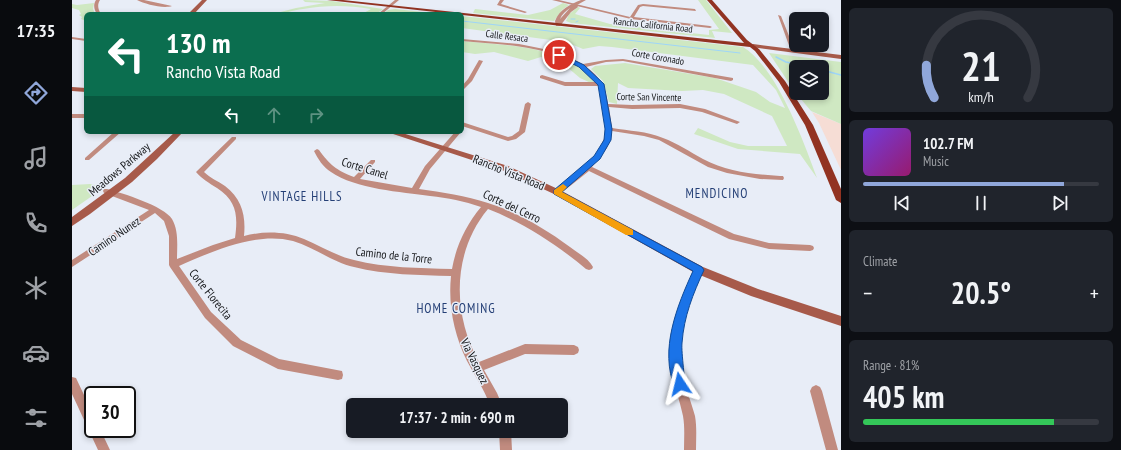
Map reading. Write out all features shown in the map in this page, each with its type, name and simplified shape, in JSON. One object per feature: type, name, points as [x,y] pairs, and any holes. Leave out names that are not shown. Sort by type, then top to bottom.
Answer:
[{"type":"main road","points":[[188,12],[198,0]]},
{"type":"main road","points":[[193,12],[205,0]]},
{"type":"main road","name":"Rancho California Road","points":[[329,0],[443,12]]},
{"type":"main road","name":"Rancho California Road","points":[[347,0],[353,2]]},
{"type":"main road","points":[[709,0],[745,41],[753,46],[782,81],[795,101],[811,131],[841,200]]},
{"type":"main road","points":[[715,0],[753,42],[753,46]]},
{"type":"main road","name":"Rancho California Road","points":[[464,14],[789,50]]},
{"type":"main road","name":"Rancho California Road","points":[[801,52],[841,57]]},
{"type":"main road","points":[[72,89],[84,90]]},
{"type":"main road","name":"Meadows Parkway","points":[[72,214],[111,192],[170,134]]},
{"type":"main road","name":"Meadows Parkway","points":[[72,222],[143,170],[177,134]]},
{"type":"main road","name":"Rancho Vista Road","points":[[398,134],[505,168],[556,192],[699,270],[755,293],[841,321]]},
{"type":"street","points":[[98,0],[96,3],[98,12]]},
{"type":"street","points":[[139,0],[170,6]]},
{"type":"street","points":[[382,12],[396,0]]},
{"type":"street","points":[[502,0],[498,4],[525,12]]},
{"type":"street","points":[[554,0],[631,18],[710,27]]},
{"type":"street","points":[[558,25],[563,22],[569,11],[576,6],[575,5],[584,0]]},
{"type":"street","points":[[631,18],[639,6],[643,5],[694,10]]},
{"type":"street","points":[[779,16],[789,41]]},
{"type":"street","points":[[72,38],[84,40]]},
{"type":"street","name":"Calle Resaca","points":[[464,40],[543,50],[582,66],[601,84]]},
{"type":"street","name":"Corte Coronado","points":[[582,66],[606,61],[623,60],[731,79]]},
{"type":"street","points":[[464,87],[470,80],[481,61]]},
{"type":"street","points":[[542,78],[565,84],[601,84],[609,129],[603,148],[587,167],[556,192]]},
{"type":"street","points":[[464,126],[508,139],[514,138],[522,132],[525,124],[528,104]]},
{"type":"street","name":"Corte San Vincente","points":[[605,105],[632,108],[680,106],[703,110],[737,122]]},
{"type":"street","points":[[72,116],[84,116]]},
{"type":"street","points":[[609,129],[655,138],[678,148],[703,162],[729,172],[759,178],[780,178]]},
{"type":"street","points":[[87,159],[116,134]]},
{"type":"street","points":[[415,190],[427,168],[456,134]]},
{"type":"street","points":[[234,138],[200,172],[205,178],[222,188],[236,201],[242,218],[239,240]]},
{"type":"street","name":"Corte Canel","points":[[317,151],[324,163],[337,173],[382,186],[415,190]]},
{"type":"street","points":[[356,179],[373,161]]},
{"type":"street","points":[[587,167],[732,237],[769,246],[810,248]]},
{"type":"street","name":"Corte del Cerro","points":[[415,190],[464,197],[519,219],[569,250],[589,267]]},
{"type":"street","name":"Corte Florecita","points":[[111,192],[155,209],[168,220],[173,236],[173,265],[208,315],[237,343],[278,364],[338,375]]},
{"type":"street","name":"Via Vasquez","points":[[487,205],[470,228],[460,251],[455,273],[456,310],[464,340],[492,398]]},
{"type":"street","name":"Camino Nunez","points":[[72,264],[155,209]]},
{"type":"street","name":"Camino de la Torre","points":[[173,265],[208,250],[239,240],[265,236],[292,238],[337,259],[355,265],[398,270],[455,273]]},
{"type":"street","points":[[690,450],[690,422],[676,371],[676,344],[679,320],[687,296],[699,270]]},
{"type":"street","points":[[477,368],[525,349],[574,350]]},
{"type":"street","points":[[72,382],[84,407]]},
{"type":"street","points":[[816,391],[832,450]]},
{"type":"street","points":[[99,438],[104,450]]},
{"type":"street","points":[[505,438],[506,450]]},
{"type":"shaded area","points":[[812,112],[841,124],[841,170],[819,123]]},
{"type":"green space","points":[[303,0],[332,1],[383,9],[379,12],[366,12],[371,9],[329,6],[281,12],[325,3],[305,2]]},
{"type":"green space","points":[[698,0],[706,0],[732,33],[712,31],[715,38],[571,23],[566,21],[569,14],[578,7],[580,8],[575,14],[610,24],[709,35],[709,30],[719,29]]},
{"type":"green space","points":[[94,3],[94,12],[84,12],[84,20],[81,19],[82,17],[79,15],[81,14],[79,10],[72,8],[72,4],[77,5]]},
{"type":"green space","points":[[563,3],[569,5],[562,10],[554,21],[473,13],[475,9],[528,15],[550,10]]},
{"type":"green space","points":[[395,9],[423,12],[386,12]]},
{"type":"green space","points":[[464,16],[743,47],[755,57],[767,71],[778,88],[788,106],[817,178],[800,154],[738,149],[694,134],[698,128],[730,142],[748,146],[787,146],[772,116],[724,94],[703,90],[682,91],[628,88],[618,83],[617,104],[609,102],[603,81],[591,69],[595,66],[625,63],[715,78],[756,92],[770,102],[785,108],[776,90],[753,65],[612,47],[599,46],[583,49],[566,42],[464,28]]},
{"type":"green space","points":[[464,41],[515,46],[552,54],[569,61],[583,70],[594,82],[591,83],[580,78],[567,67],[541,57],[528,61],[494,52],[475,54],[464,52]]},
{"type":"green space","points":[[769,53],[825,60],[789,60],[789,83]]},
{"type":"green space","points":[[829,60],[841,62],[841,124],[811,111],[802,100],[829,100]]},
{"type":"green space","points":[[90,184],[105,187],[72,210],[72,185]]},
{"type":"waterway","points":[[464,21],[740,53]]},
{"type":"waterway","points":[[776,57],[789,63]]},
{"type":"waterway","points":[[829,72],[841,75]]},
{"type":"slow traffic","points":[[563,187],[556,192],[630,233]]},
{"type":"district","name":"MENDICINO","points":[[717,193]]},
{"type":"district","name":"VINTAGE HILLS","points":[[302,196]]},
{"type":"district","name":"HOME COMING","points":[[456,308]]},
{"type":"route","points":[[559,55],[582,66],[601,84],[609,129],[607,140],[597,157],[556,192],[699,270],[687,296],[679,320],[676,344],[676,371],[680,384]]}]
